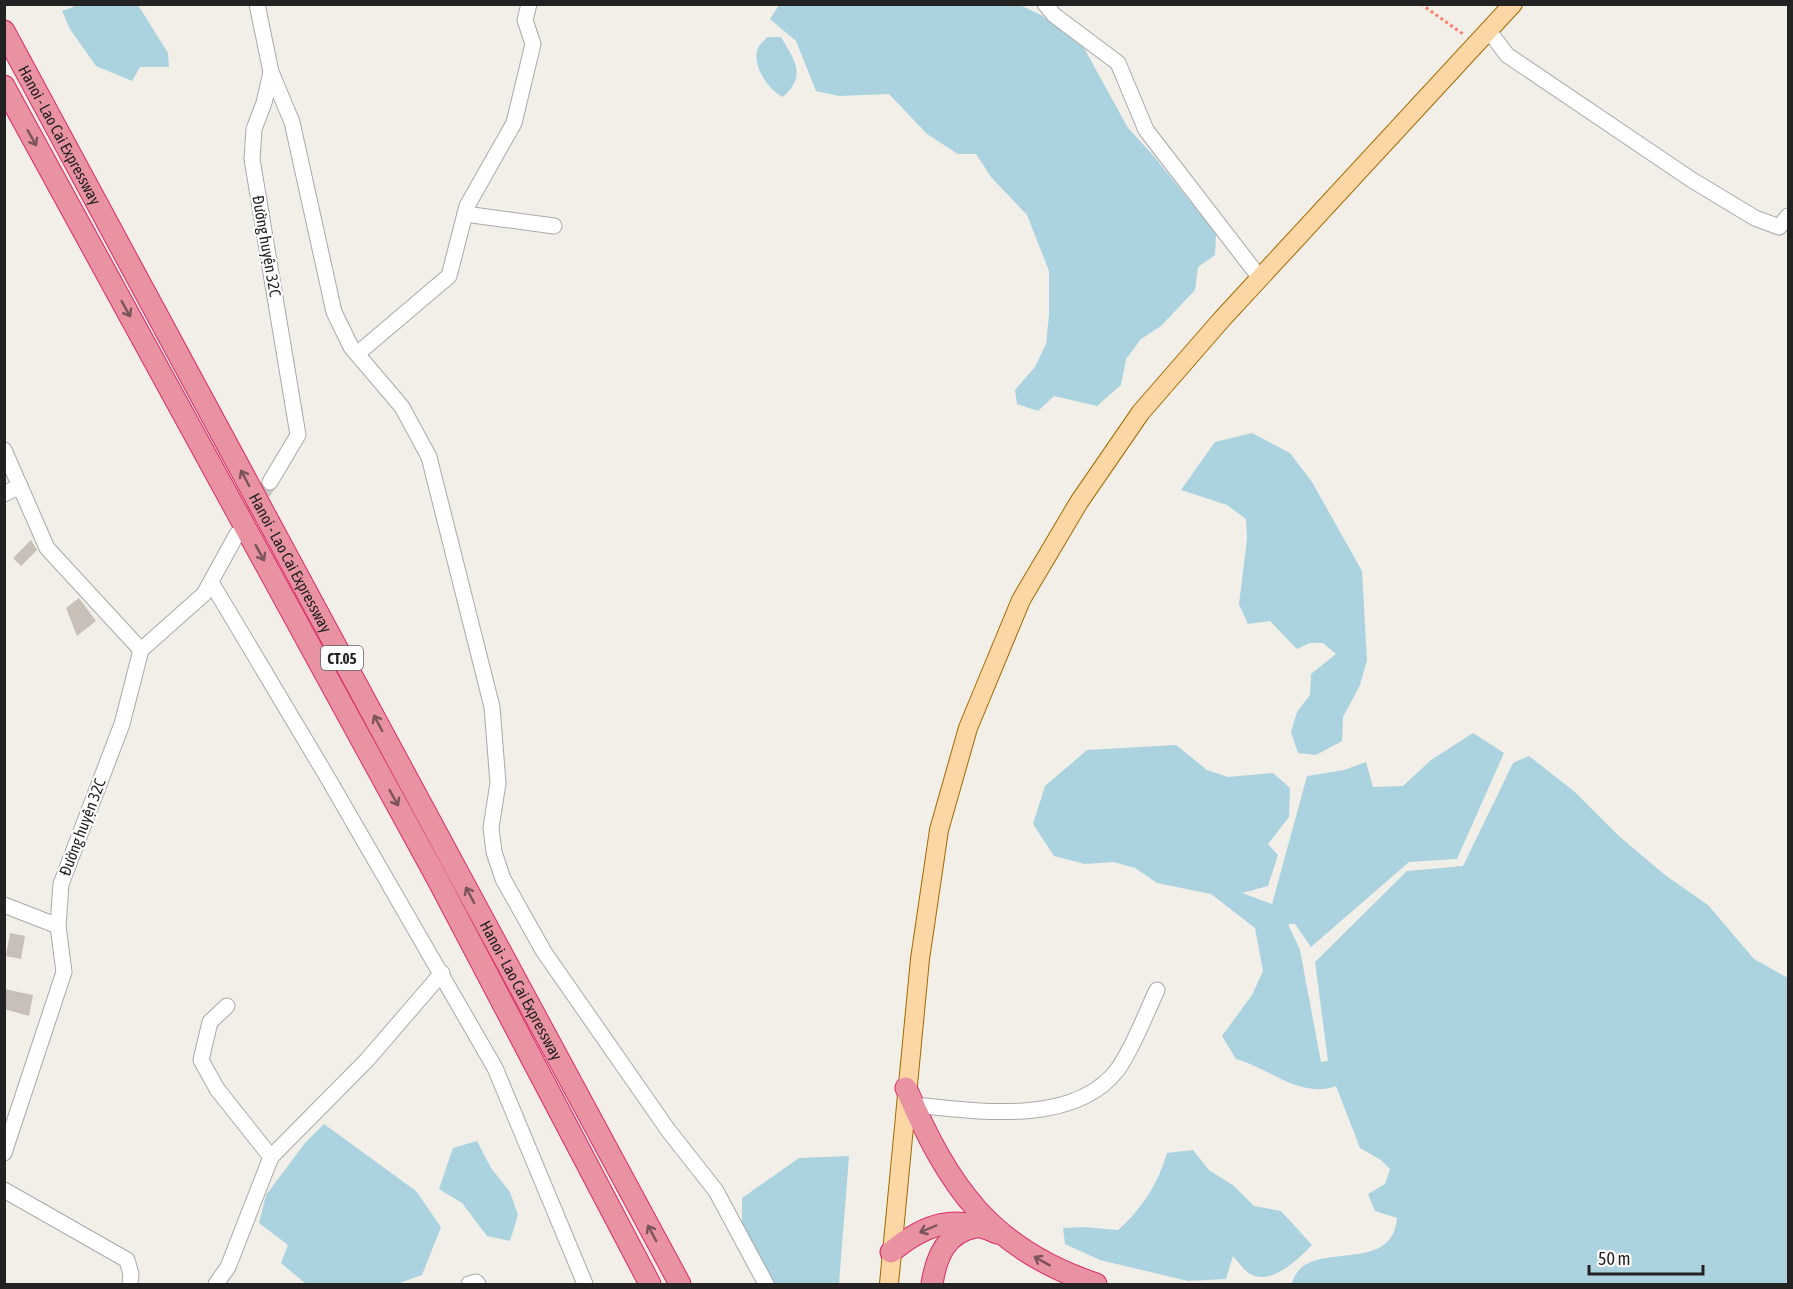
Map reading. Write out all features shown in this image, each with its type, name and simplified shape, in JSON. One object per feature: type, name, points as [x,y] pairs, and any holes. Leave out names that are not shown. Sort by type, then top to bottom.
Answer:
[{"type":"highway","name":"Hanoi - Lao Cai Expressway","points":[[4,31],[680,1284]]},
{"type":"highway","name":"Hanoi - Lao Cai Expressway","points":[[4,86],[438,880],[650,1284]]},
{"type":"highway","points":[[910,1096],[948,1174],[972,1205],[1003,1236]]},
{"type":"highway","points":[[891,1252],[909,1237],[940,1224],[962,1221],[1003,1236],[1040,1260],[1096,1284]]},
{"type":"highway","points":[[932,1284],[935,1261],[949,1241],[965,1229],[983,1227]]},
{"type":"main road","points":[[889,1284],[910,1096],[920,959],[939,830],[968,728],[1022,600],[1079,502],[1141,412],[1260,278],[1513,4]]},
{"type":"street","name":"Đường huyện 32C","points":[[256,4],[271,72],[264,103],[254,129],[252,159],[298,435],[270,482]]},
{"type":"street","points":[[357,354],[449,276],[467,206],[514,123],[533,44],[525,20],[529,4]]},
{"type":"street","points":[[1045,4],[1054,15],[1118,63],[1146,130],[1260,278]]},
{"type":"street","points":[[1483,37],[1507,56],[1692,180],[1755,218],[1779,227],[1788,216]]},
{"type":"street","points":[[271,72],[292,122],[334,312],[357,354],[402,407],[429,457],[492,707],[498,783],[491,828],[494,852],[503,879],[544,952],[668,1130],[716,1191],[766,1284]]},
{"type":"street","points":[[465,214],[554,226]]},
{"type":"street","points":[[4,450],[47,548],[141,650],[204,594],[237,534]]},
{"type":"street","points":[[4,494],[20,486]]},
{"type":"street","points":[[211,582],[442,973],[495,1068],[585,1284]]},
{"type":"street","name":"Đường huyện 32C","points":[[4,1153],[64,972],[58,926],[61,884],[122,724],[141,650]]},
{"type":"street","points":[[4,905],[58,926]]},
{"type":"street","points":[[216,1284],[228,1267],[271,1157],[367,1060],[442,973]]},
{"type":"street","points":[[910,1096],[1018,1113],[1055,1107],[1085,1095],[1108,1080],[1119,1068],[1157,990]]},
{"type":"street","points":[[227,1006],[210,1022],[201,1060],[217,1089],[271,1157]]},
{"type":"street","points":[[4,1190],[127,1260],[131,1274],[130,1284]]},
{"type":"street","points":[[470,1284],[476,1282],[478,1284]]},
{"type":"path","points":[[1421,4],[1483,37]]},
{"type":"water","points":[[81,4],[138,5],[168,53],[169,67],[140,67],[132,81],[96,66],[70,29],[62,11]]},
{"type":"water","points":[[779,5],[1020,5],[1041,15],[1084,48],[1128,128],[1153,155],[1216,234],[1215,255],[1198,267],[1195,290],[1161,326],[1141,339],[1126,359],[1121,385],[1097,406],[1054,396],[1038,411],[1017,404],[1015,390],[1035,367],[1046,344],[1049,315],[1049,271],[1027,215],[991,177],[976,154],[958,154],[927,134],[889,94],[839,96],[816,91],[796,41],[770,19]]},
{"type":"water","points":[[767,37],[781,37],[791,53],[796,68],[795,82],[783,97],[767,83],[757,62],[758,48]]},
{"type":"water","points":[[1252,433],[1290,453],[1312,482],[1362,571],[1367,660],[1360,685],[1343,717],[1342,741],[1316,755],[1298,753],[1291,732],[1297,712],[1310,695],[1311,674],[1336,654],[1323,643],[1310,643],[1297,649],[1270,621],[1248,624],[1239,604],[1247,539],[1246,519],[1227,505],[1181,490],[1215,442]]},
{"type":"water","points":[[1473,733],[1504,753],[1457,859],[1409,862],[1311,947],[1295,924],[1288,924],[1300,950],[1321,1062],[1328,1061],[1315,962],[1407,871],[1463,866],[1513,763],[1529,756],[1575,792],[1620,837],[1665,875],[1708,905],[1754,959],[1788,978],[1788,1284],[1292,1283],[1300,1269],[1313,1261],[1365,1253],[1380,1247],[1392,1236],[1397,1218],[1375,1211],[1368,1194],[1385,1184],[1390,1169],[1381,1160],[1360,1148],[1336,1086],[1310,1089],[1285,1081],[1236,1059],[1222,1036],[1252,995],[1263,971],[1255,928],[1211,894],[1157,883],[1135,868],[1114,862],[1085,864],[1054,856],[1033,824],[1045,786],[1087,750],[1176,745],[1207,770],[1228,777],[1273,773],[1290,788],[1289,817],[1268,844],[1278,855],[1268,886],[1242,893],[1272,904],[1307,776],[1344,770],[1366,762],[1373,787],[1403,786],[1431,760]]},
{"type":"water","points":[[324,1124],[416,1191],[441,1227],[422,1275],[397,1284],[306,1284],[281,1263],[288,1245],[259,1223],[266,1195],[305,1143]]},
{"type":"water","points":[[477,1141],[491,1168],[510,1192],[518,1215],[510,1241],[487,1236],[462,1203],[439,1189],[453,1148]]},
{"type":"water","points":[[1193,1150],[1209,1170],[1234,1186],[1254,1206],[1281,1211],[1312,1245],[1300,1257],[1276,1274],[1258,1277],[1250,1274],[1233,1256],[1226,1279],[1188,1281],[1100,1260],[1065,1244],[1063,1228],[1118,1230],[1135,1213],[1148,1195],[1167,1153]]},
{"type":"water","points":[[849,1156],[839,1284],[772,1284],[742,1227],[742,1198],[799,1158]]},
{"type":"building","points":[[31,540],[37,550],[21,566],[13,558]]},
{"type":"building","points":[[79,598],[96,621],[77,636],[66,608]]},
{"type":"building","points":[[10,933],[25,936],[21,959],[6,956]]},
{"type":"building","points":[[4,989],[33,995],[29,1016],[4,1009]]},
{"type":"tunnel","points":[[239,532],[270,482]]}]
